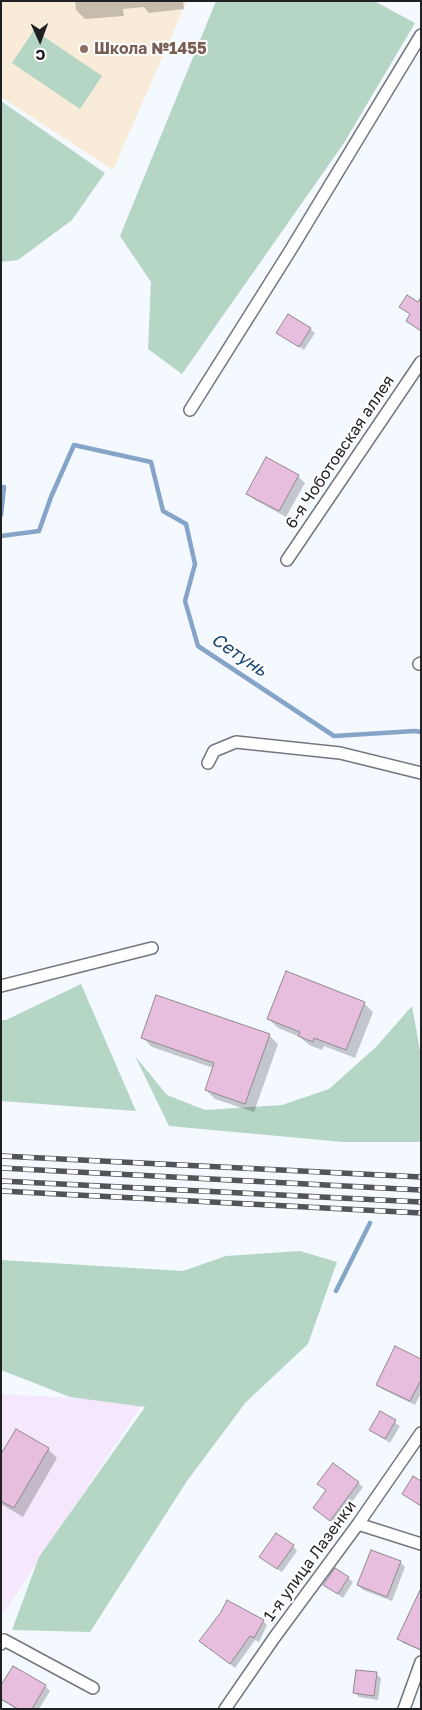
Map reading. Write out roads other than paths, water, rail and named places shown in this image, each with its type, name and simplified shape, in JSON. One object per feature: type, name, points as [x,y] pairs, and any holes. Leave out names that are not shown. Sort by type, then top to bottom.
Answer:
[{"type":"street","points":[[190,410],[290,251],[421,35]]},
{"type":"street","name":"6-я Чоботовская аллея","points":[[287,560],[421,362]]},
{"type":"street","points":[[208,763],[214,750],[236,742],[340,753],[421,773]]},
{"type":"street","points":[[1,986],[152,948]]},
{"type":"street","name":"1-я улица Лазенки","points":[[225,1709],[274,1638],[358,1524],[421,1432]]},
{"type":"street","points":[[358,1524],[421,1544]]},
{"type":"street","points":[[1,1644],[4,1640],[93,1688]]},
{"type":"street","points":[[404,1709],[421,1662]]},
{"type":"waterway","name":"Сетунь","points":[[1,536],[39,531],[51,497],[74,445],[151,462],[163,511],[186,524],[195,564],[185,601],[198,646],[334,736],[421,732]]},
{"type":"waterway","name":"Сетунь","points":[[1,487],[4,487],[1,515]]},
{"type":"waterway","points":[[336,1291],[370,1223]]},
{"type":"railway","points":[[1,1156],[421,1177]]},
{"type":"railway","points":[[1,1168],[421,1190]]},
{"type":"railway","points":[[1,1181],[421,1202]]},
{"type":"railway","points":[[1,1191],[421,1213]]},
{"type":"place","name":"Школа №1455","points":[[84,49]]}]
